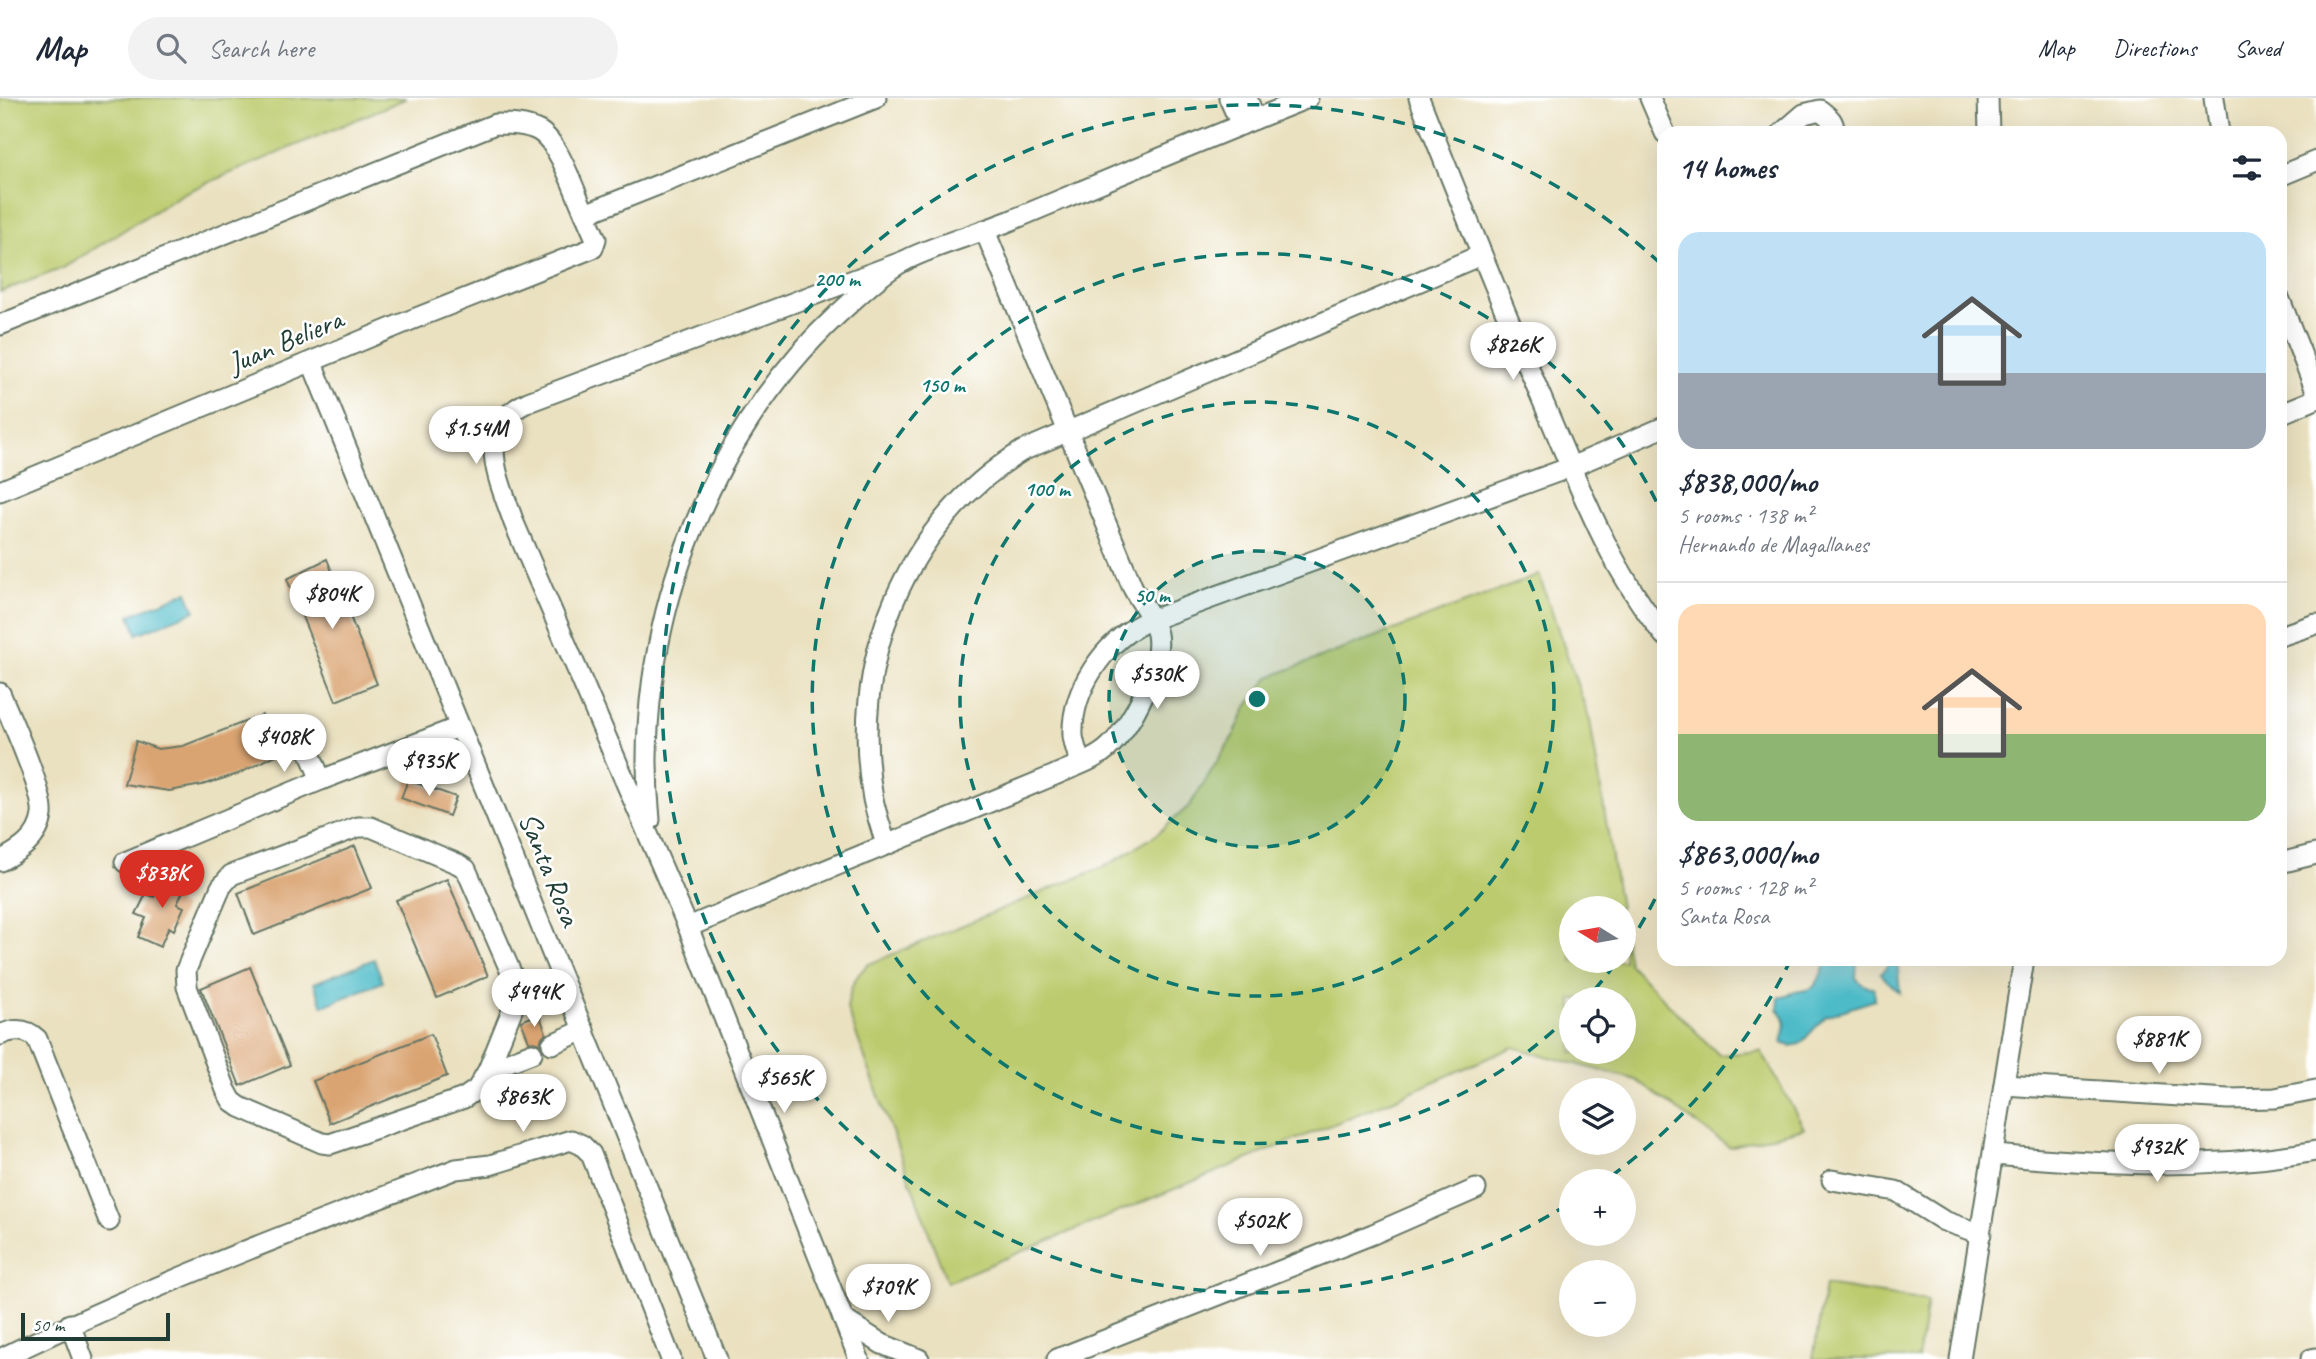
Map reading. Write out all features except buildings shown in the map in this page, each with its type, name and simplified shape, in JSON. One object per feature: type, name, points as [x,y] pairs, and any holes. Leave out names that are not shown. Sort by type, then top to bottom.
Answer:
[{"type":"street","points":[[0,326],[495,124],[525,126],[550,140],[585,214],[876,98]]},
{"type":"street","points":[[1229,98],[1248,122]]},
{"type":"street","points":[[1247,98],[1248,122]]},
{"type":"street","points":[[859,1359],[688,927],[514,523],[498,478],[494,448],[496,434],[502,419],[528,402],[985,231],[1308,98]]},
{"type":"street","points":[[1419,98],[1481,255],[1593,517],[1634,596],[1657,626]]},
{"type":"street","points":[[1650,98],[1662,126]]},
{"type":"street","points":[[1988,98],[1989,126]]},
{"type":"street","points":[[2214,98],[2218,126]]},
{"type":"street","points":[[1790,126],[1804,114],[1820,110],[1835,126]]},
{"type":"street","points":[[2287,173],[2316,161]]},
{"type":"street","name":"Juan Beliera","points":[[0,491],[411,320],[593,248],[596,239],[585,214]]},
{"type":"street","points":[[688,927],[1080,763],[1107,749],[1124,728],[1150,680],[1158,639],[1153,619],[1137,597],[985,231]]},
{"type":"street","points":[[886,845],[873,799],[868,750],[869,698],[875,661],[890,607],[915,560],[960,499],[993,469],[1022,451],[1481,255]]},
{"type":"street","points":[[651,839],[646,752],[652,679],[676,576],[700,515],[722,467],[749,421],[788,367],[817,334],[861,293],[904,261]]},
{"type":"street","points":[[2287,318],[2316,391]]},
{"type":"street","name":"Santa Rosa","points":[[312,363],[717,1359]]},
{"type":"street","points":[[2287,411],[2316,399]]},
{"type":"street","points":[[1080,763],[1073,737],[1084,686],[1100,658],[1126,632],[1153,619],[1571,467],[1657,430]]},
{"type":"street","points":[[2287,634],[2316,624]]},
{"type":"street","points":[[0,693],[40,794],[43,814],[37,831],[29,842],[0,861]]},
{"type":"street","points":[[125,862],[321,780],[459,727]]},
{"type":"street","points":[[306,744],[321,780]]},
{"type":"street","points":[[488,1070],[517,998],[516,984],[466,869],[371,827],[358,827],[231,875],[221,887],[186,970],[187,987],[226,1090],[232,1101],[240,1107],[322,1143],[330,1144],[464,1098],[477,1089],[488,1070],[532,1053]]},
{"type":"street","points":[[2287,861],[2316,854]]},
{"type":"street","points":[[1960,1359],[2024,966]]},
{"type":"street","points":[[0,1035],[20,1030],[31,1032],[37,1038],[109,1221]]},
{"type":"street","points":[[552,1044],[584,1030]]},
{"type":"street","points":[[2004,1085],[2228,1099],[2275,1098],[2316,1090]]},
{"type":"street","points":[[0,1359],[69,1324],[229,1256],[456,1169],[490,1165],[571,1140],[582,1145],[591,1154],[671,1359]]},
{"type":"street","points":[[1995,1155],[2115,1164],[2199,1164],[2262,1160],[2316,1152]]},
{"type":"street","points":[[1832,1180],[1896,1191],[1944,1221],[1981,1234]]},
{"type":"street","points":[[1057,1359],[1373,1234],[1476,1189]]},
{"type":"street","points":[[843,1319],[882,1344],[919,1359]]},
{"type":"street","points":[[69,1324],[83,1359]]},
{"type":"green space","points":[[0,98],[407,98],[184,193],[63,268],[0,292]]},
{"type":"green space","points":[[1539,575],[1590,721],[1618,896],[1559,896],[1559,973],[1636,971],[1719,1055],[1761,1051],[1804,1128],[1729,1147],[1636,1078],[1576,1064],[1636,1064],[1636,987],[1559,987],[1559,1059],[1513,1047],[1385,1103],[947,1282],[847,1009],[856,979],[869,964],[1108,865],[1156,835],[1190,805],[1235,733],[1246,708],[1269,677]]},
{"type":"green space","points":[[1825,1285],[1927,1301],[1918,1359],[1813,1359]]},
{"type":"water","points":[[187,592],[195,611],[137,634],[130,615]]},
{"type":"water","points":[[374,959],[383,982],[323,1006],[314,983]]},
{"type":"water","points":[[1824,966],[1857,966],[1856,978],[1863,985],[1874,988],[1875,1000],[1826,1016],[1800,1044],[1790,1046],[1782,1043],[1786,1025],[1778,1009],[1779,998],[1810,989]]},
{"type":"water","points":[[1887,966],[1898,966],[1900,993],[1880,974]]}]
